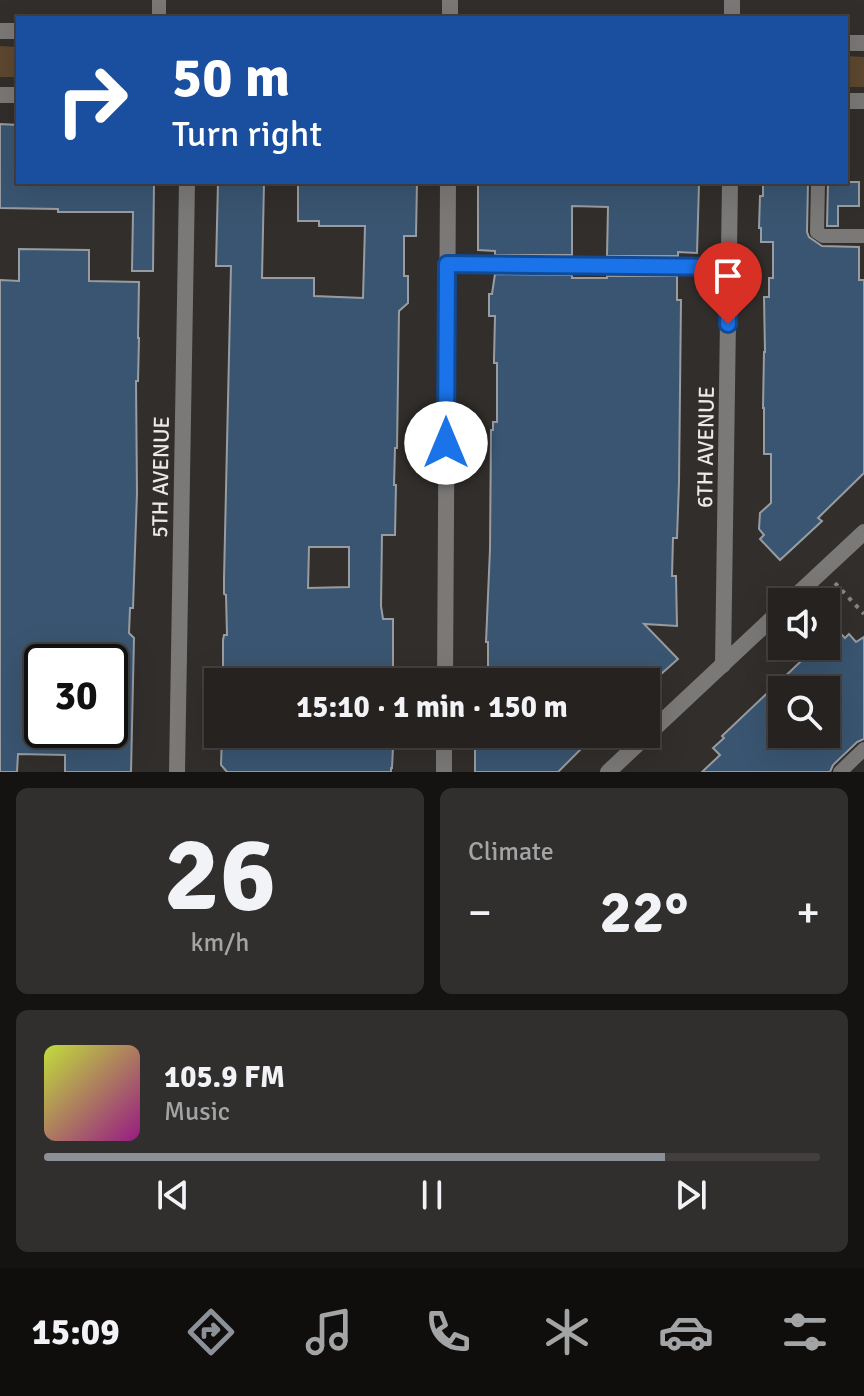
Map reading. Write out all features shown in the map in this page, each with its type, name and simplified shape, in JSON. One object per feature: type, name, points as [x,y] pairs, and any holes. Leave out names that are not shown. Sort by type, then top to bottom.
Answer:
[{"type":"street","name":"5TH AVENUE","points":[[177,772],[187,184]]},
{"type":"street","points":[[445,668],[448,184]]},
{"type":"street","name":"6TH AVENUE","points":[[723,665],[730,184]]},
{"type":"street","points":[[804,588],[864,532]]},
{"type":"street","points":[[608,772],[768,622]]},
{"type":"street","points":[[444,748],[444,772]]},
{"type":"lane","points":[[818,184],[817,232],[823,236],[864,236]]},
{"type":"lane","points":[[447,264],[729,267]]},
{"type":"lane","points":[[840,772],[864,749]]},
{"type":"path","points":[[823,570],[864,614]]},
{"type":"shaded area","points":[[0,46],[16,47],[16,77],[0,77]]},
{"type":"shaded area","points":[[848,56],[864,57],[864,87],[848,87]]},
{"type":"building","points":[[0,124],[16,125],[16,184],[154,184],[153,271],[132,271],[133,212],[0,208]]},
{"type":"building","points":[[859,182],[859,206],[838,206],[838,226],[827,226],[828,184]]},
{"type":"building","points":[[218,184],[264,184],[262,278],[314,278],[314,296],[363,298],[365,226],[319,226],[319,221],[298,221],[298,184],[417,184],[416,236],[404,236],[408,303],[399,311],[395,535],[382,535],[381,606],[383,619],[393,619],[393,668],[223,668],[223,640],[227,635],[224,579],[231,266],[216,266]],"holes":[[[309,547],[349,547],[349,587],[308,588]]]},
{"type":"building","points":[[478,184],[699,184],[697,253],[607,256],[608,207],[572,206],[572,255],[495,255],[495,251],[478,250]]},
{"type":"building","points":[[763,184],[808,184],[809,237],[822,246],[859,247],[859,280],[864,280],[864,473],[818,518],[822,521],[780,560],[760,539],[764,535],[759,529],[760,513],[771,503],[771,454],[764,454],[763,408],[764,297],[769,297],[769,278],[773,278],[773,242],[761,242],[760,196],[763,196]]},
{"type":"building","points":[[19,249],[89,250],[89,281],[139,282],[137,493],[133,608],[130,608],[129,633],[134,638],[131,772],[65,772],[65,755],[18,754],[17,772],[0,772],[0,280],[19,281]]},
{"type":"building","points":[[495,274],[572,275],[572,278],[677,276],[677,300],[681,300],[679,482],[672,576],[676,576],[677,626],[644,624],[678,659],[660,675],[660,668],[488,668],[491,430],[493,422],[497,422],[495,316],[489,316],[489,294],[492,294]]},
{"type":"building","points":[[840,633],[845,638],[849,634],[856,642],[864,637],[864,739],[833,765],[830,772],[702,772],[720,755],[713,748],[724,738],[722,736],[768,692],[768,748],[840,748],[840,676],[785,676],[802,660],[840,660]]},
{"type":"building","points":[[222,748],[393,748],[391,772],[227,772],[221,765]]},
{"type":"building","points":[[582,748],[558,772],[475,772],[475,749]]},
{"type":"route","points":[[446,443],[447,264],[729,267],[728,324]]}]
